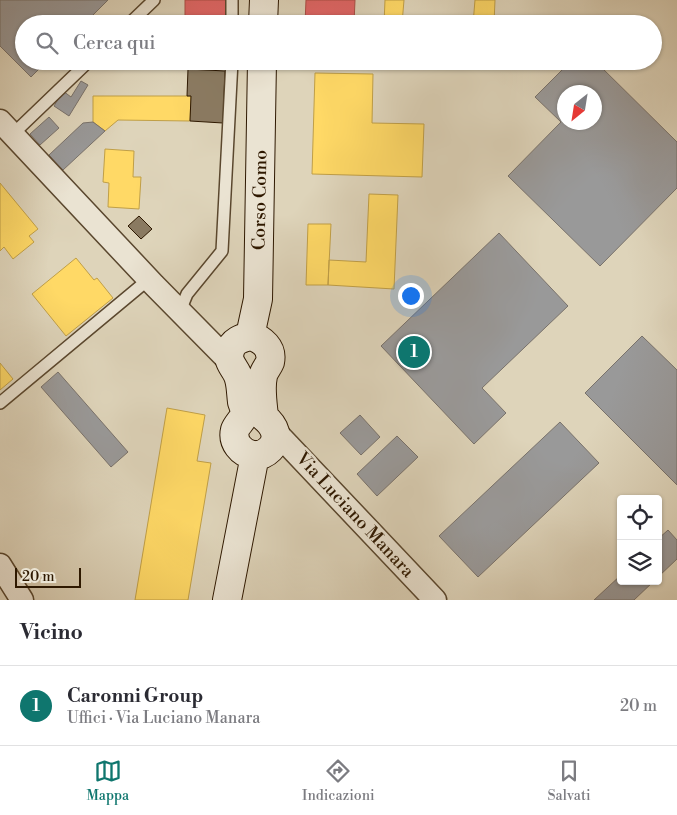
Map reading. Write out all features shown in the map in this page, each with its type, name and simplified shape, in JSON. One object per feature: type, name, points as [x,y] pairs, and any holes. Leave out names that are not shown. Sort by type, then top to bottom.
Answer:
[{"type":"main road","points":[[263,15],[264,0]]},
{"type":"main road","name":"Corso Como","points":[[250,336],[258,299],[259,70]]},
{"type":"main road","points":[[250,336],[259,338],[266,344],[270,353],[270,362],[262,377],[264,417],[272,422],[276,431],[275,440],[271,448],[264,454],[255,456],[239,448],[235,439],[235,430],[245,413],[239,376],[229,361],[230,351],[234,344],[241,338],[250,336]]},
{"type":"main road","points":[[227,600],[255,456]]},
{"type":"street","points":[[6,128],[229,361]]},
{"type":"street","name":"Via Luciano Manara","points":[[276,431],[435,600]]},
{"type":"street","points":[[0,565],[22,600]]},
{"type":"lane","points":[[138,15],[154,0]]},
{"type":"lane","points":[[232,0],[232,15]]},
{"type":"lane","points":[[6,128],[79,70]]},
{"type":"lane","name":"Corso Como","points":[[180,311],[187,294],[222,251],[232,70]]},
{"type":"lane","points":[[0,403],[152,282]]},
{"type":"building: Abitazioni","points":[[385,0],[404,0],[403,15],[384,15]]},
{"type":"building: Abitazioni","points":[[475,0],[495,0],[494,15],[474,15]]},
{"type":"building: Abitazioni","points":[[315,73],[373,74],[372,123],[424,124],[422,177],[312,174]]},
{"type":"building: Abitazioni","points":[[93,96],[191,96],[190,121],[118,120],[105,131],[93,122]]},
{"type":"building: Abitazioni","points":[[105,149],[134,151],[133,177],[141,177],[139,209],[108,207],[109,183],[103,182]]},
{"type":"building: Abitazioni","points":[[0,183],[38,229],[29,236],[34,242],[13,259],[4,247],[0,251]]},
{"type":"building: Abitazioni","points":[[369,194],[398,195],[394,289],[328,285],[329,260],[366,262]]},
{"type":"building: Abitazioni","points":[[308,224],[331,224],[328,285],[306,285]]},
{"type":"building: Abitazioni","points":[[76,258],[94,280],[97,278],[113,298],[66,336],[32,294]]},
{"type":"building: Abitazioni","points":[[0,363],[13,379],[0,390]]},
{"type":"building: Abitazioni","points":[[167,408],[205,415],[197,461],[211,463],[188,600],[135,600]]},
{"type":"building: Negozi","points":[[185,0],[226,0],[226,15],[185,15]]},
{"type":"building: Negozi","points":[[306,0],[355,0],[354,15],[305,15]]},
{"type":"building: Industria","points":[[0,0],[108,0],[93,15],[15,15],[15,61],[0,46]]},
{"type":"building: Industria","points":[[24,70],[38,70],[31,77]]},
{"type":"building: Industria","points":[[562,70],[604,70],[677,142],[677,188],[600,266],[508,176],[557,126],[557,130],[602,130],[602,85],[557,85],[557,118],[535,97]]},
{"type":"building: Industria","points":[[81,81],[88,85],[69,116],[54,106],[63,91],[71,97]]},
{"type":"building: Industria","points":[[49,117],[59,128],[40,145],[30,134]]},
{"type":"building: Industria","points":[[93,122],[105,131],[63,170],[49,155],[83,123]]},
{"type":"building: Industria","points":[[499,233],[568,306],[482,388],[506,413],[474,444],[381,346]]},
{"type":"building: Industria","points":[[642,336],[677,370],[677,485],[585,393]]},
{"type":"building: Industria","points":[[58,372],[128,452],[111,467],[41,387]]},
{"type":"building: Industria","points":[[360,415],[380,437],[361,455],[340,433]]},
{"type":"building: Industria","points":[[560,422],[599,463],[478,577],[439,536]]},
{"type":"building: Industria","points":[[397,436],[418,457],[377,496],[357,474]]},
{"type":"building: Industria","points":[[668,530],[677,540],[677,559],[662,573],[662,540],[662,535]]},
{"type":"building: Industria","points":[[617,579],[617,585],[650,585],[634,600],[594,600]]},
{"type":"building: Altro","points":[[188,70],[225,71],[223,123],[190,121],[191,96],[187,96]]},
{"type":"building: Altro","points":[[139,216],[152,229],[141,239],[128,226]]},
{"type":"place","name":"Caronni Group","points":[[414,352]]}]
